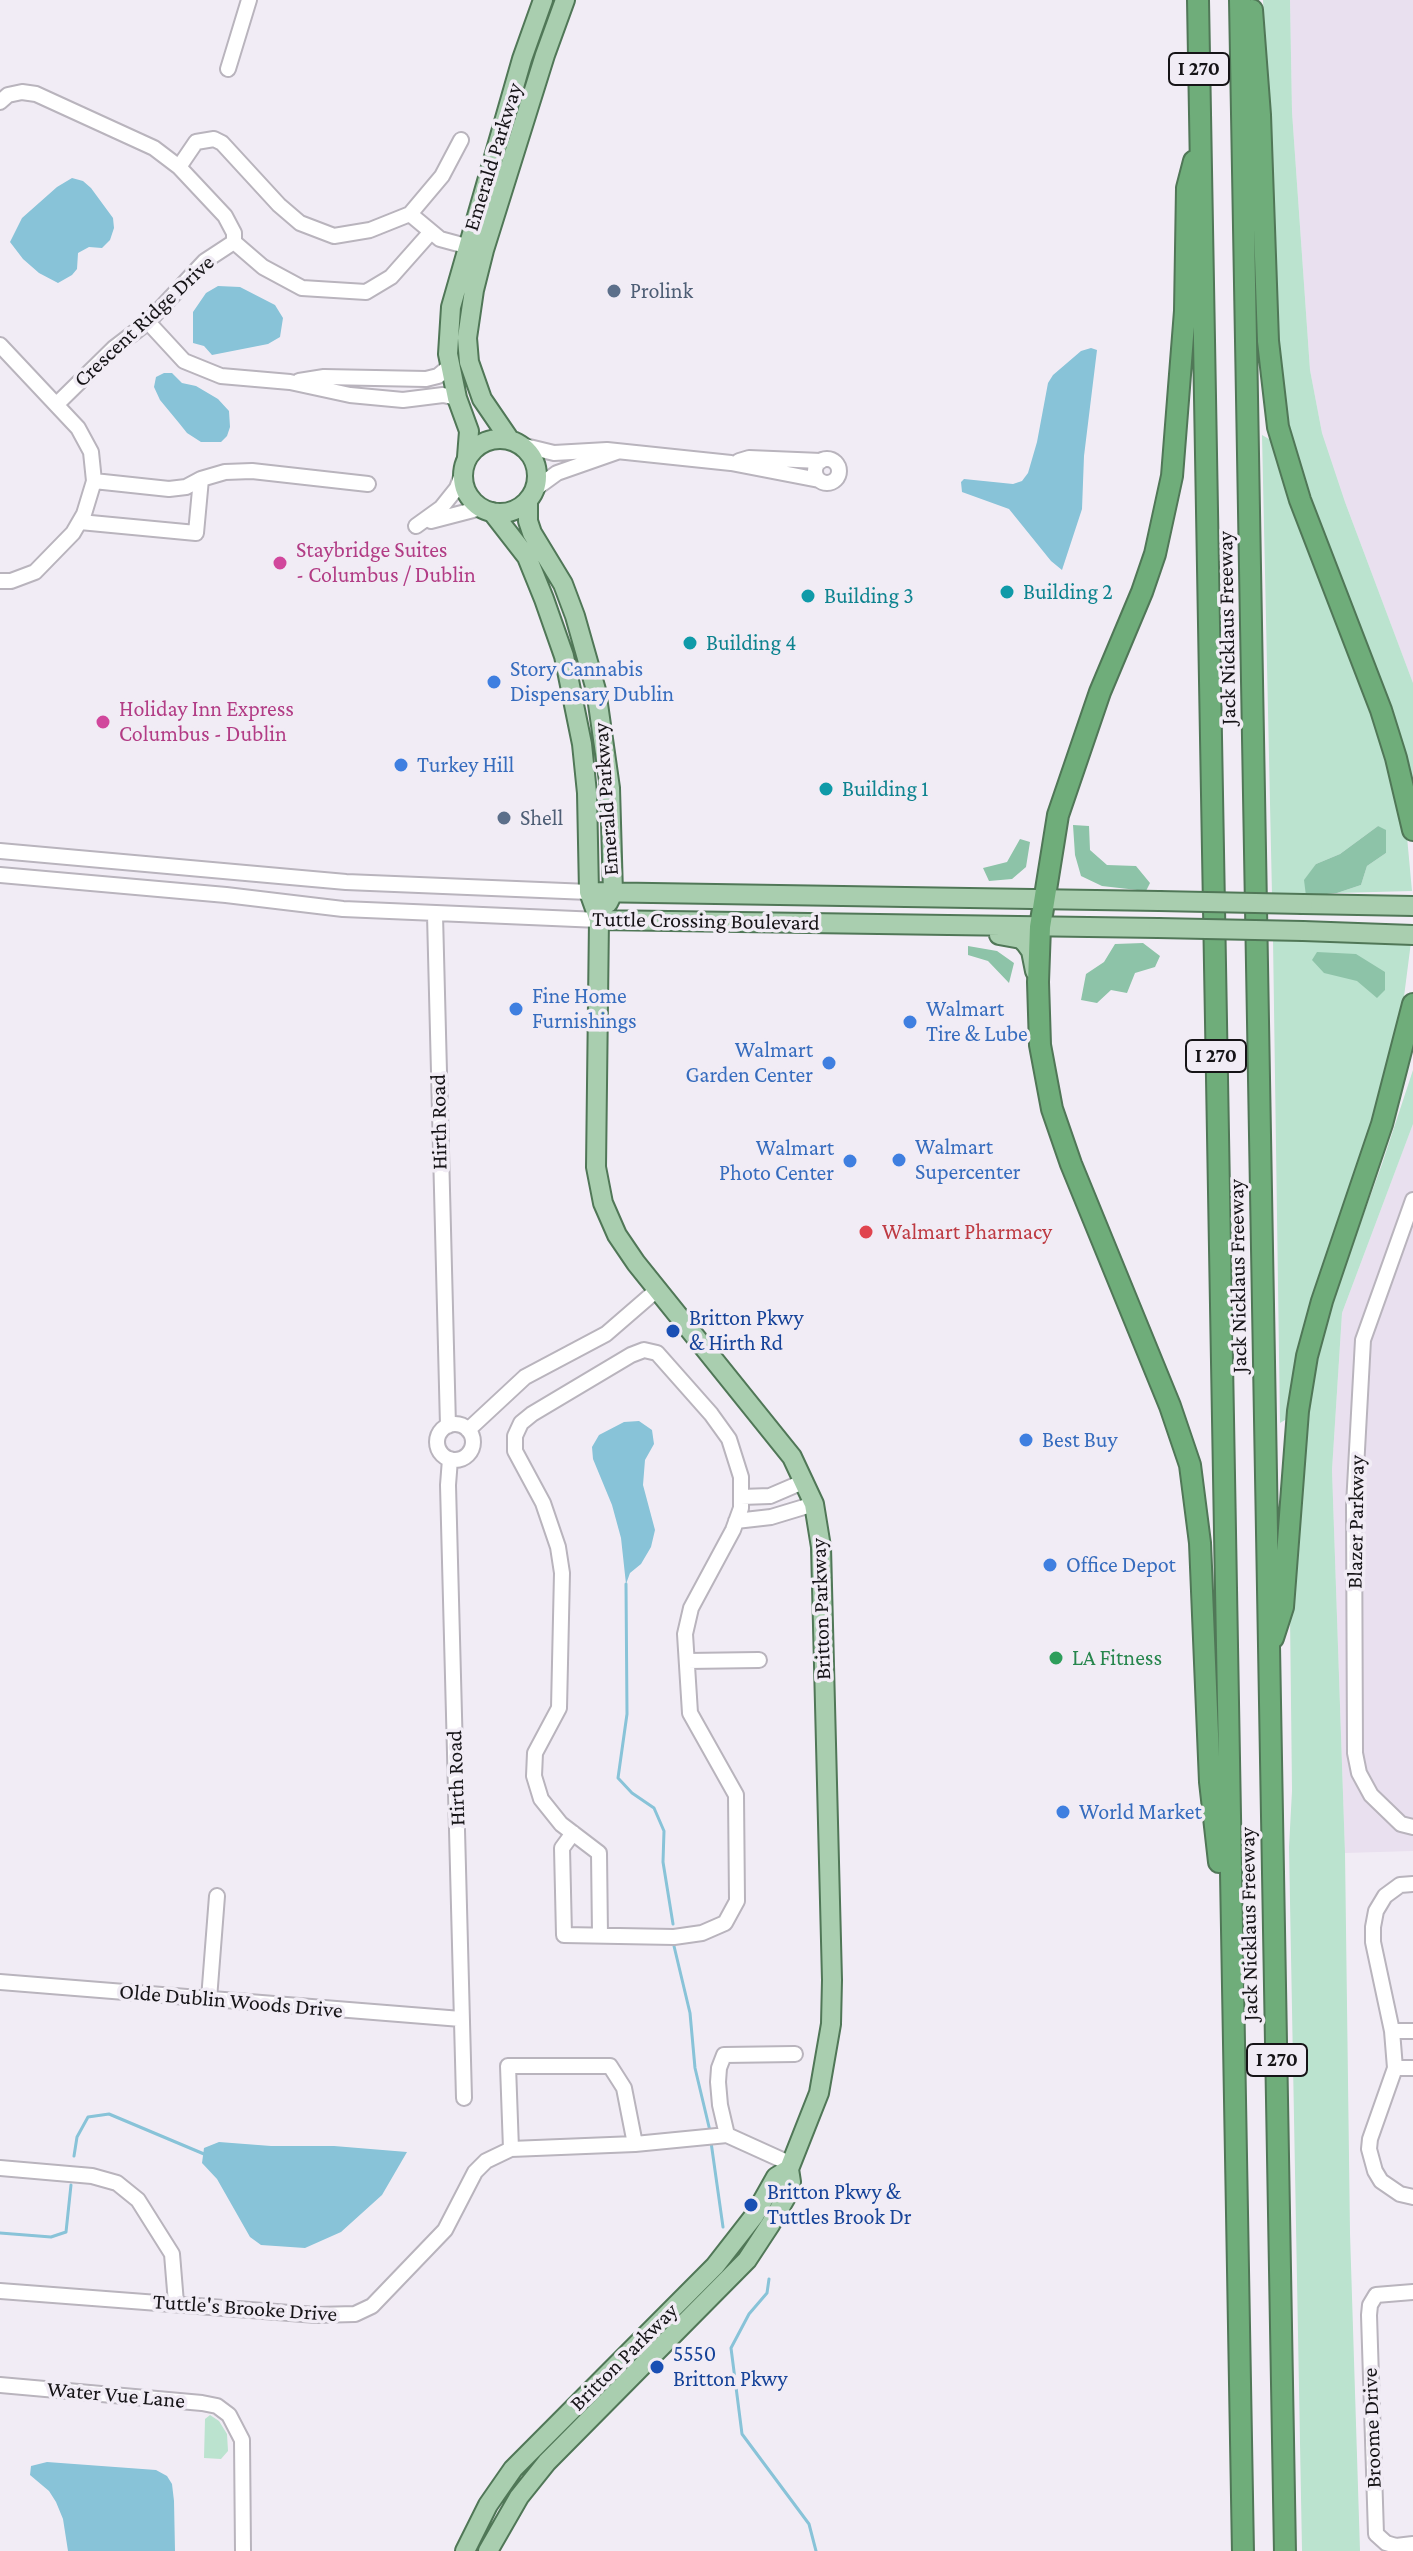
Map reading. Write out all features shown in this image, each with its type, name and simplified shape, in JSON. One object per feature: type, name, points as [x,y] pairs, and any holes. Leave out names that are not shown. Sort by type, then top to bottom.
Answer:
[{"type":"highway","name":"Jack Nicklaus Freeway","points":[[1198,0],[1243,2551]]},
{"type":"highway","name":"Jack Nicklaus Freeway","points":[[1240,0],[1285,2551]]},
{"type":"highway","points":[[1252,0],[1260,115],[1268,341],[1278,427],[1300,500],[1381,710],[1413,830]]},
{"type":"highway","points":[[1200,138],[1187,188],[1185,311],[1172,476],[1142,592],[1100,692],[1058,815],[1040,927],[1038,982],[1040,1045],[1052,1109],[1071,1164],[1170,1406],[1190,1465],[1200,1543],[1210,1782],[1232,1973]]},
{"type":"highway","points":[[1268,1653],[1283,1607],[1298,1411],[1307,1356],[1322,1301],[1382,1124],[1413,1004]]},
{"type":"main road","name":"Emerald Parkway","points":[[516,442],[482,399],[469,362],[469,323],[475,248],[522,59],[543,0]]},
{"type":"main road","name":"Emerald Parkway","points":[[465,466],[469,431],[450,366],[448,339],[451,307],[565,0]]},
{"type":"main road","points":[[498,438],[516,442],[530,454],[536,465],[537,477],[532,494],[512,511],[487,510],[467,493],[465,466],[475,448],[485,441],[498,438]]},
{"type":"main road","name":"Emerald Parkway","points":[[532,494],[528,521],[563,584],[596,690],[610,788],[613,893],[599,920]]},
{"type":"main road","name":"Emerald Parkway","points":[[487,510],[527,557],[564,656],[582,744],[589,892],[599,920]]},
{"type":"main road","name":"Tuttle Crossing Boulevard","points":[[589,892],[1413,906]]},
{"type":"main road","name":"Tuttle Crossing Boulevard","points":[[599,920],[1413,935]]},
{"type":"main road","name":"Britton Parkway","points":[[488,2551],[519,2497],[547,2462],[747,2260],[786,2197],[791,2182],[790,2166],[819,2093],[831,2024],[822,1559],[814,1504],[803,1476],[783,1444],[617,1235],[605,1208],[598,1181],[596,1145],[599,920]]},
{"type":"main road","points":[[926,925],[942,932],[1021,939],[1031,951],[1038,982]]},
{"type":"main road","name":"Britton Parkway","points":[[465,2551],[488,2505],[513,2469],[715,2266],[754,2216],[776,2177],[790,2166]]},
{"type":"street","points":[[228,69],[249,0]]},
{"type":"street","points":[[0,102],[8,95],[22,92],[36,94],[137,139],[179,167],[225,216],[234,233],[234,242],[263,267],[302,288],[366,292],[391,277],[430,233]]},
{"type":"street","points":[[179,167],[196,142],[214,139],[222,143],[292,217],[334,236],[370,230],[410,214],[442,176],[461,140]]},
{"type":"street","points":[[410,214],[440,239],[475,248]]},
{"type":"street","name":"Crescent Ridge Drive","points":[[57,404],[114,348],[148,322],[205,261],[234,242]]},
{"type":"street","points":[[148,322],[184,361],[203,371],[251,380],[290,382],[350,395],[403,400],[443,395],[457,398]]},
{"type":"street","points":[[0,345],[29,379],[57,404],[86,441],[91,452],[94,481],[73,533],[35,572],[11,581],[0,581]]},
{"type":"street","points":[[290,382],[324,377],[426,379],[438,376],[450,366]]},
{"type":"street","points":[[516,442],[554,453],[586,449],[731,463],[825,483],[832,482],[839,472],[833,460],[749,458],[731,463]]},
{"type":"street","points":[[532,494],[557,473],[619,451]]},
{"type":"street","points":[[819,480],[815,470],[821,461]]},
{"type":"street","points":[[465,466],[457,488],[441,508],[416,526],[447,515],[487,510]]},
{"type":"street","points":[[94,481],[169,489],[186,487],[225,472],[252,471],[368,484]]},
{"type":"street","points":[[80,522],[196,533],[201,479]]},
{"type":"street","name":"Tuttle Crossing Boulevard","points":[[0,851],[346,882],[589,892]]},
{"type":"street","name":"Tuttle Crossing Boulevard","points":[[0,875],[343,909],[599,920]]},
{"type":"street","name":"Hirth Road","points":[[435,915],[448,1426]]},
{"type":"street","name":"Blazer Parkway","points":[[1413,1200],[1363,1340],[1354,1505],[1355,1753],[1359,1773],[1371,1795],[1401,1824],[1413,1827]]},
{"type":"street","points":[[468,1430],[525,1377],[606,1334],[658,1289]]},
{"type":"street","points":[[573,1833],[562,1848],[564,1935],[674,1937],[702,1933],[725,1923],[737,1901],[736,1795],[690,1713],[685,1634],[691,1608],[741,1508],[741,1477],[729,1439],[711,1414],[657,1353],[644,1350],[521,1423],[515,1436],[515,1451],[543,1503],[558,1547],[562,1573],[559,1708],[535,1753],[534,1776],[541,1799],[561,1824],[573,1833],[599,1853],[600,1935]]},
{"type":"street","points":[[457,1424],[468,1430],[472,1438],[470,1452],[463,1458],[450,1459],[439,1451],[440,1433],[448,1426],[457,1424]]},
{"type":"street","name":"Hirth Road","points":[[450,1459],[448,1485],[464,2098]]},
{"type":"street","points":[[741,1491],[765,1493],[803,1476]]},
{"type":"street","points":[[765,1493],[771,1517]]},
{"type":"street","points":[[736,1521],[771,1517],[814,1504]]},
{"type":"street","points":[[687,1661],[759,1660]]},
{"type":"street","points":[[1413,1884],[1400,1885],[1385,1896],[1376,1911],[1373,1927],[1373,1942],[1392,2031],[1395,2068],[1369,2149],[1381,2181],[1400,2194],[1413,2197]]},
{"type":"street","points":[[209,1999],[217,1896]]},
{"type":"street","name":"Olde Dublin Woods Drive","points":[[0,1982],[461,2019]]},
{"type":"street","points":[[1392,2031],[1413,2031]]},
{"type":"street","points":[[790,2166],[727,2135],[718,2082],[724,2055],[795,2054]]},
{"type":"street","points":[[511,2149],[508,2066],[610,2066],[624,2088],[635,2144]]},
{"type":"street","points":[[1395,2068],[1413,2068]]},
{"type":"street","name":"Tuttle's Brooke Drive","points":[[0,2291],[316,2315],[355,2314],[372,2306],[445,2230],[475,2172],[486,2161],[511,2149],[635,2144],[727,2135]]},
{"type":"street","points":[[0,2168],[92,2176],[117,2183],[138,2200],[172,2254],[176,2303]]},
{"type":"street","name":"Broome Drive","points":[[1413,2292],[1382,2293],[1372,2299],[1369,2329],[1376,2534],[1396,2546],[1413,2544]]},
{"type":"street","name":"Water Vue Lane","points":[[0,2385],[217,2406],[229,2415],[242,2440],[243,2551]]},
{"type":"shaded area","points":[[1290,0],[1413,0],[1413,683],[1322,433],[1310,370],[1292,112]]},
{"type":"shaded area","points":[[1413,1124],[1413,1851],[1345,1853],[1332,1470],[1342,1313]]},
{"type":"green space","points":[[1263,0],[1290,0],[1292,112],[1310,370],[1322,433],[1413,683],[1413,784],[1393,716],[1302,488],[1283,420],[1275,332]]},
{"type":"green space","points":[[1262,435],[1276,443],[1372,708],[1406,826],[1412,891],[1337,893],[1361,885],[1367,866],[1386,853],[1378,826],[1340,854],[1316,864],[1306,896],[1272,895]]},
{"type":"green space","points":[[1073,825],[1089,826],[1090,850],[1107,865],[1136,866],[1150,883],[1146,891],[1102,886],[1081,876],[1075,855]]},
{"type":"green space","points":[[1378,826],[1386,830],[1386,853],[1367,866],[1361,885],[1337,893],[1306,896],[1304,880],[1316,864],[1340,854]]},
{"type":"green space","points":[[1020,839],[1030,842],[1026,867],[1012,879],[989,881],[983,868],[1007,862]]},
{"type":"green space","points":[[1273,939],[1411,942],[1401,1020],[1290,1417],[1280,1423]]},
{"type":"green space","points":[[1143,943],[1160,956],[1155,967],[1135,973],[1127,993],[1111,990],[1097,1003],[1081,1000],[1086,974],[1104,962],[1115,944]]},
{"type":"green space","points":[[968,946],[997,951],[1014,963],[1009,983],[988,961],[968,955]]},
{"type":"green space","points":[[1317,952],[1356,954],[1385,972],[1385,990],[1377,998],[1357,981],[1324,973],[1312,960]]},
{"type":"green space","points":[[1413,1070],[1413,1124],[1342,1313],[1332,1470],[1345,1853],[1350,2233],[1360,2551],[1302,2551],[1289,1847],[1292,1791],[1290,1614],[1299,1472],[1313,1367],[1331,1304]]},
{"type":"green space","points":[[210,2415],[219,2421],[227,2434],[228,2451],[221,2459],[204,2458],[205,2419]]},
{"type":"water","points":[[72,178],[83,181],[91,188],[113,218],[114,228],[110,240],[102,248],[89,247],[78,253],[77,269],[58,283],[39,273],[10,242],[22,218]]},
{"type":"water","points":[[218,286],[240,287],[275,305],[283,318],[280,337],[268,344],[212,355],[204,346],[193,343],[193,312],[206,293]]},
{"type":"water","points":[[1097,350],[1084,456],[1082,509],[1062,570],[1051,561],[1009,509],[962,492],[961,482],[964,479],[1013,484],[1022,481],[1028,473],[1037,442],[1048,383],[1081,351]]},
{"type":"water","points":[[172,373],[182,383],[196,386],[218,399],[229,411],[230,427],[221,442],[201,442],[187,433],[160,400],[154,387],[156,377]]},
{"type":"water","points":[[639,1421],[652,1430],[654,1444],[645,1460],[643,1485],[655,1530],[651,1547],[641,1564],[630,1573],[626,1584],[621,1538],[612,1505],[593,1459],[592,1447],[599,1435],[624,1422]]},
{"type":"water","points":[[219,2142],[407,2152],[382,2195],[341,2232],[305,2248],[261,2245],[250,2237],[217,2179],[202,2163],[204,2148]]},
{"type":"water","points":[[47,2462],[156,2470],[167,2476],[172,2484],[174,2501],[175,2551],[68,2551],[63,2519],[56,2502],[49,2491],[30,2475],[31,2466]]},
{"type":"waterway","points":[[626,1584],[627,1714],[618,1778],[632,1793],[654,1808],[664,1831],[663,1862],[673,1924]]},
{"type":"waterway","points":[[674,1946],[690,2013],[695,2068],[710,2131]]},
{"type":"waterway","points":[[74,2156],[77,2137],[88,2117],[109,2114],[204,2154]]},
{"type":"waterway","points":[[711,2142],[723,2227]]},
{"type":"waterway","points":[[0,2233],[51,2237],[66,2232],[71,2185]]},
{"type":"waterway","points":[[769,2279],[767,2293],[749,2314],[731,2348],[742,2434],[809,2524],[816,2551]]},
{"type":"place","name":"Prolink","points":[[614,291]]},
{"type":"place","name":"Staybridge Suites - Columbus / Dublin","points":[[280,563]]},
{"type":"place","name":"Building 2","points":[[1007,592]]},
{"type":"place","name":"Building 3","points":[[808,596]]},
{"type":"place","name":"Building 4","points":[[690,643]]},
{"type":"place","name":"Story Cannabis Dispensary Dublin","points":[[494,682]]},
{"type":"place","name":"Holiday Inn Express Columbus - Dublin","points":[[103,722]]},
{"type":"place","name":"Turkey Hill","points":[[401,765]]},
{"type":"place","name":"Building 1","points":[[826,789]]},
{"type":"place","name":"Shell","points":[[504,818]]},
{"type":"place","name":"Fine Home Furnishings","points":[[516,1009]]},
{"type":"place","name":"Walmart Tire & Lube","points":[[910,1022]]},
{"type":"place","name":"Walmart Garden Center","points":[[829,1063]]},
{"type":"place","name":"Walmart Supercenter","points":[[899,1160]]},
{"type":"place","name":"Walmart Photo Center","points":[[850,1161]]},
{"type":"place","name":"Walmart Pharmacy","points":[[866,1232]]},
{"type":"place","name":"Britton Pkwy & Hirth Rd","points":[[673,1331]]},
{"type":"place","name":"Best Buy","points":[[1026,1440]]},
{"type":"place","name":"Office Depot","points":[[1050,1565]]},
{"type":"place","name":"LA Fitness","points":[[1056,1658]]},
{"type":"place","name":"World Market","points":[[1063,1812]]},
{"type":"place","name":"Britton Pkwy & Tuttles Brook Dr","points":[[751,2205]]},
{"type":"place","name":"5550 Britton Pkwy","points":[[657,2367]]}]
